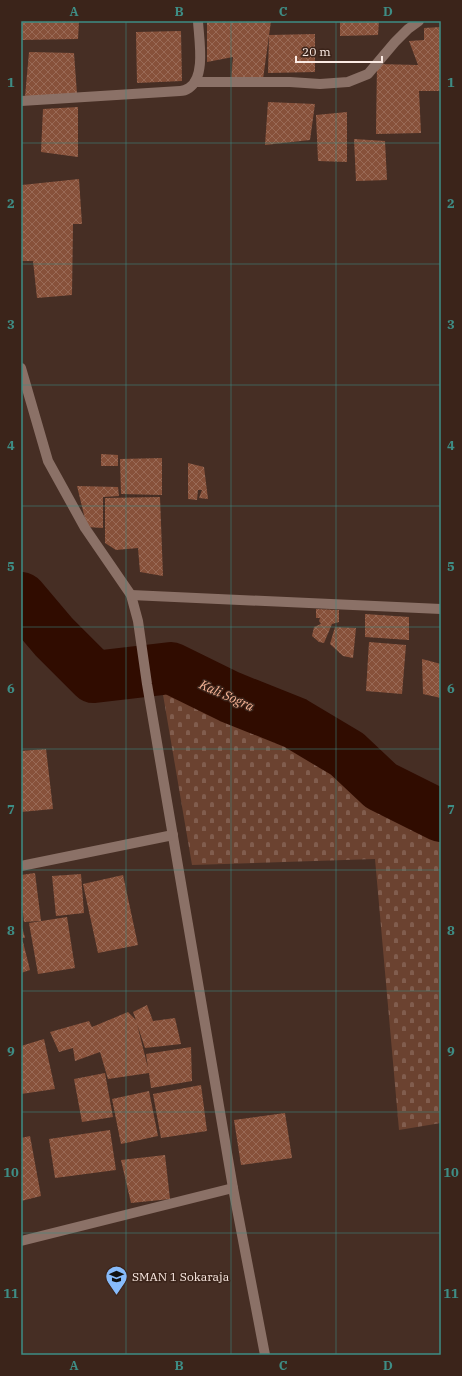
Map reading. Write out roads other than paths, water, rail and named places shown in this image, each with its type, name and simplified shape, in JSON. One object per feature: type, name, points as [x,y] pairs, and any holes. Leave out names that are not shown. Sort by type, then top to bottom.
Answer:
[{"type":"street","points":[[21,101],[180,92],[188,89],[195,82],[199,74],[200,62],[198,21]]},
{"type":"street","points":[[195,82],[290,82],[320,84],[348,82],[368,74],[395,42],[408,29],[419,21]]},
{"type":"street","points":[[21,368],[48,461],[85,528],[131,595],[138,621],[147,684],[233,1188],[265,1355]]},
{"type":"street","points":[[131,595],[441,609]]},
{"type":"street","points":[[21,866],[173,835]]},
{"type":"street","points":[[21,1241],[233,1188]]},
{"type":"waterway","name":"Kali Sogra","points":[[21,598],[54,637],[94,677],[171,668],[230,697],[295,723],[347,754],[381,786],[441,816]]},
{"type":"place","name":"SMAN 1 Sokaraja","points":[[116,1296]]}]
